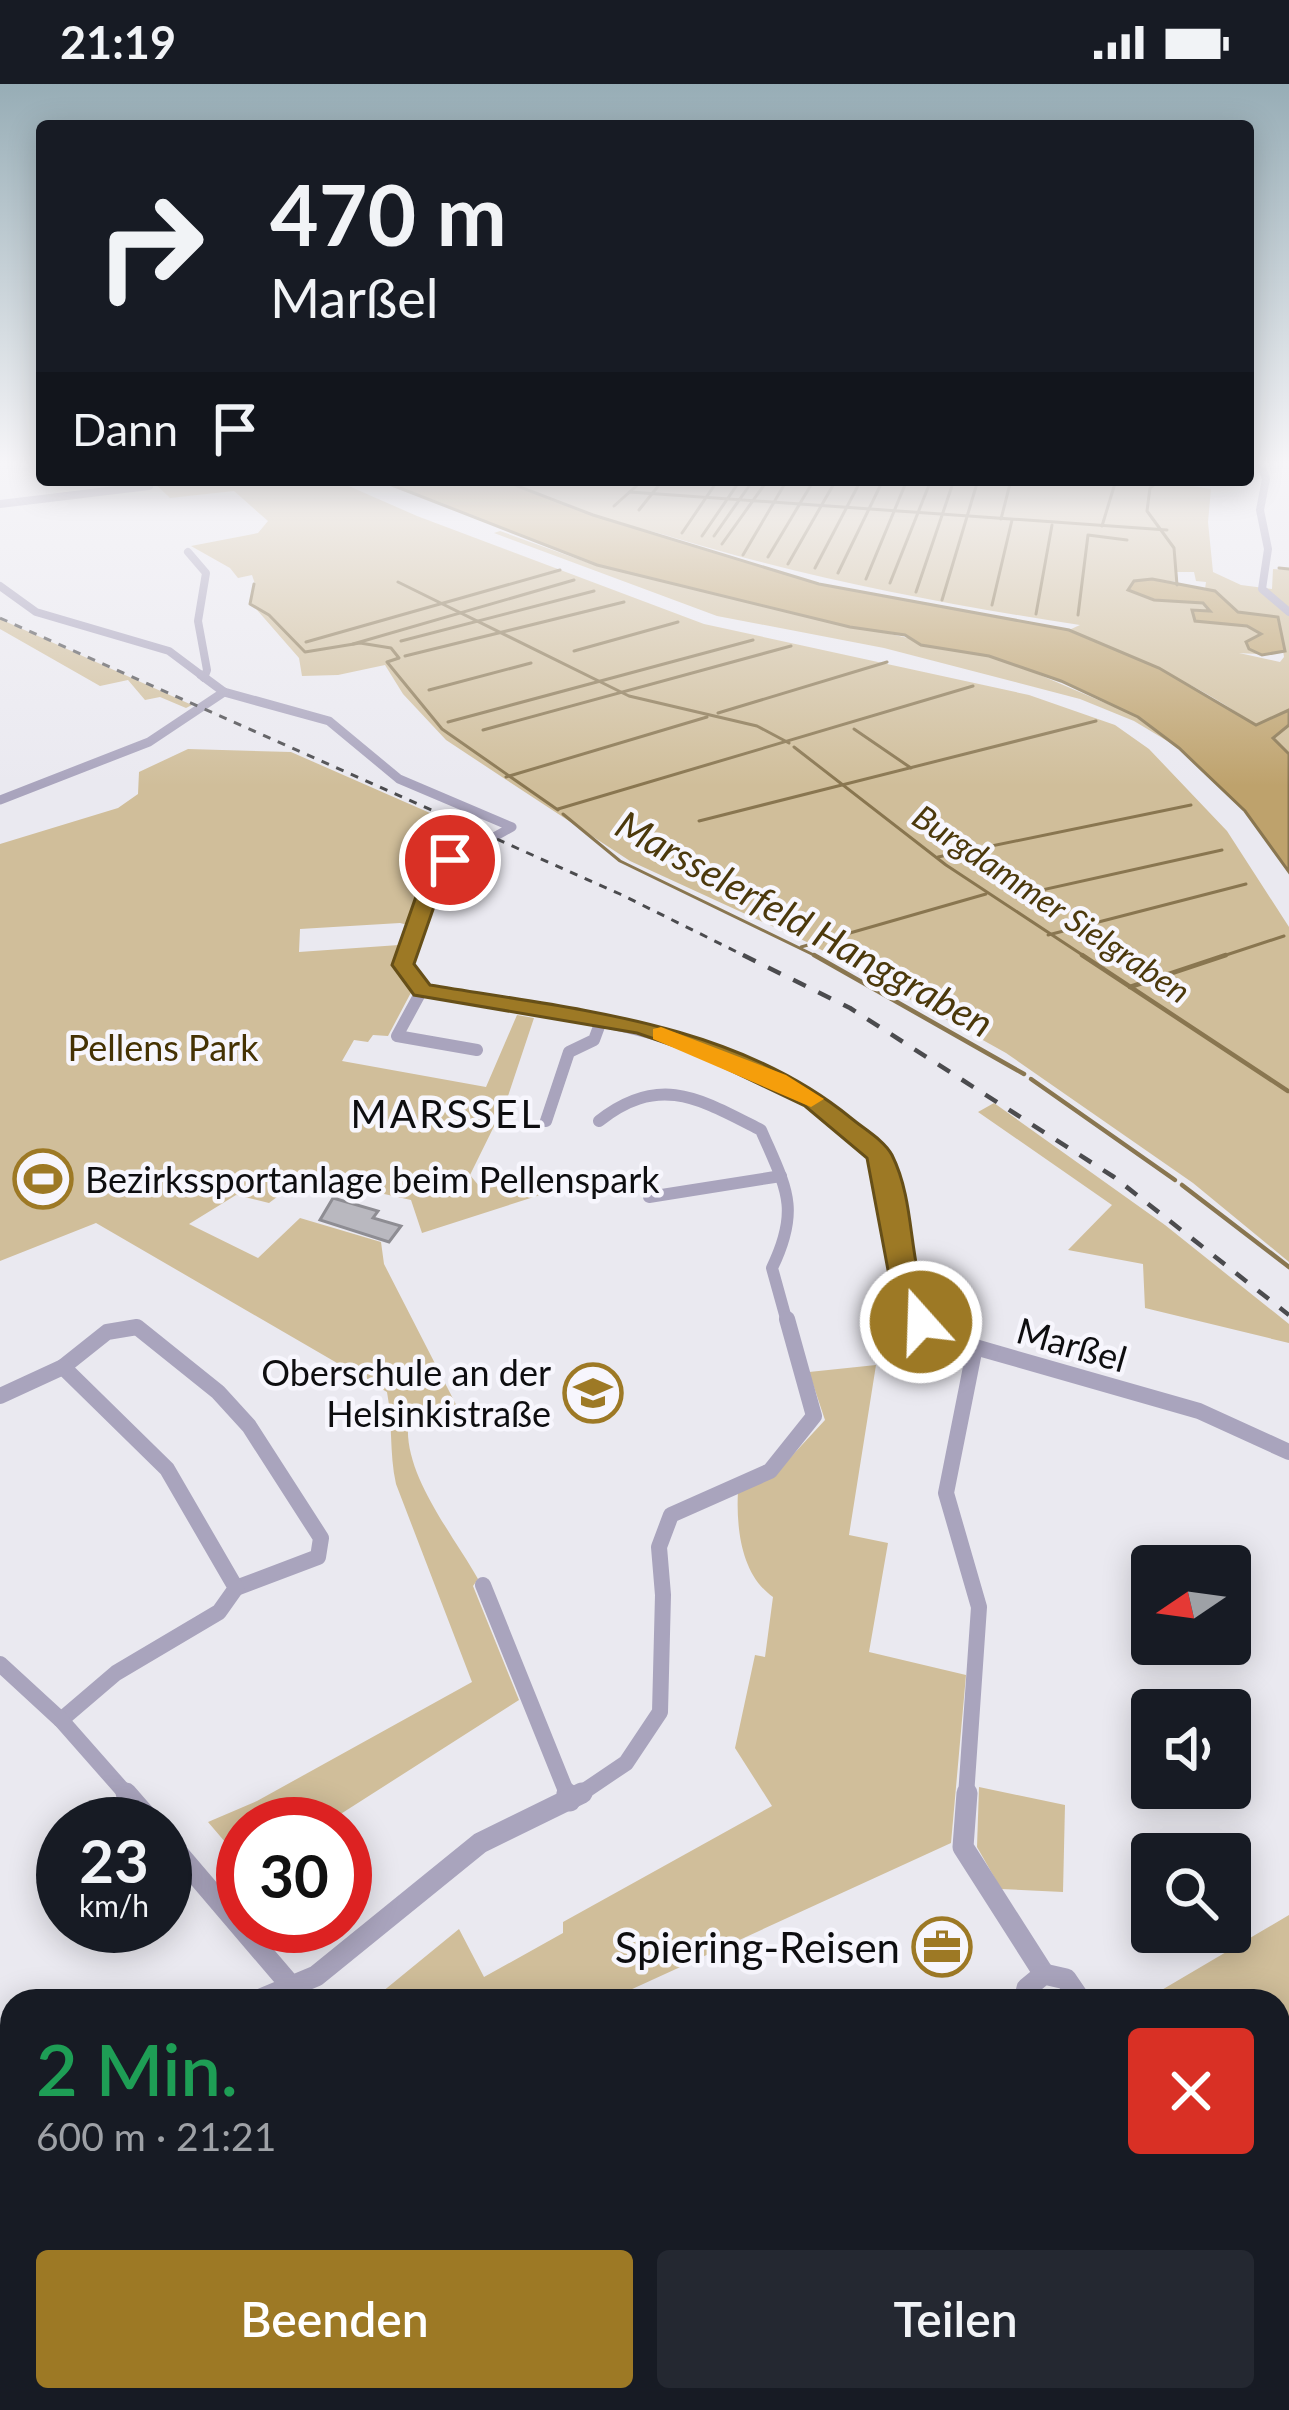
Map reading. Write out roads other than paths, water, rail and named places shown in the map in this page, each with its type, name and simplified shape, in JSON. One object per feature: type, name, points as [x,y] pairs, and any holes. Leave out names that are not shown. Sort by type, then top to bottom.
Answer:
[{"type":"street","points":[[203,570],[198,621],[207,670],[203,678]]},
{"type":"street","points":[[1265,570],[1262,589],[1289,612]]},
{"type":"street","points":[[0,586],[36,612],[169,651],[224,692],[329,721],[399,779],[512,827],[436,868],[403,965],[422,990],[397,1036],[477,1050]]},
{"type":"street","points":[[0,800],[162,736],[224,692]]},
{"type":"street","name":"Marßel","points":[[422,990],[642,1027],[777,1080],[814,1101],[870,1144],[888,1179],[908,1302],[921,1322],[975,1346],[1199,1412],[1289,1452]]},
{"type":"street","points":[[546,1121],[569,1052],[594,1040],[601,1021]]},
{"type":"street","points":[[300,1989],[480,1843],[570,1801],[626,1762],[660,1712],[663,1595],[658,1546],[671,1515],[770,1471],[814,1417],[772,1268],[789,1232],[781,1176],[760,1130],[692,1096],[628,1098],[599,1121]]},
{"type":"street","points":[[650,1197],[781,1176]]},
{"type":"street","points":[[0,1396],[63,1367],[114,1327],[125,1323],[137,1327],[218,1392],[249,1426],[321,1538],[318,1556],[300,1568],[236,1588],[218,1612],[116,1673],[61,1720]]},
{"type":"street","points":[[975,1346],[946,1493],[979,1606],[963,1847],[1044,1974],[1066,1979],[1073,1989]]},
{"type":"street","points":[[63,1367],[167,1468],[236,1588]]},
{"type":"street","points":[[483,1585],[570,1801]]},
{"type":"street","points":[[0,1664],[61,1720],[129,1797]]},
{"type":"street","points":[[192,1872],[286,1989]]},
{"type":"street","points":[[1027,1989],[1044,1974]]},
{"type":"waterway","points":[[442,604],[560,570]]},
{"type":"waterway","points":[[866,579],[870,570]]},
{"type":"waterway","points":[[890,583],[895,570]]},
{"type":"waterway","points":[[916,592],[924,570]]},
{"type":"waterway","points":[[942,600],[951,570]]},
{"type":"waterway","points":[[992,605],[1000,570]]},
{"type":"waterway","points":[[1036,614],[1044,570]]},
{"type":"waterway","points":[[1078,615],[1084,570]]},
{"type":"waterway","points":[[1176,570],[1177,585]]},
{"type":"waterway","points":[[461,613],[574,580]]},
{"type":"waterway","name":"Burgdammer Sielgraben","points":[[398,582],[442,604]]},
{"type":"waterway","name":"Marsselerfeld Hanggraben","points":[[254,584],[250,604],[269,615],[305,652],[360,643],[391,648],[399,658],[387,662],[442,729],[509,776]]},
{"type":"waterway","points":[[477,621],[594,591]]},
{"type":"waterway","points":[[500,632],[624,602]]},
{"type":"waterway","points":[[306,642],[442,604]]},
{"type":"waterway","name":"Burgdammer Sielgraben","points":[[442,604],[461,613]]},
{"type":"waterway","points":[[353,644],[461,613]]},
{"type":"waterway","name":"Burgdammer Sielgraben","points":[[461,613],[477,621]]},
{"type":"waterway","points":[[401,641],[477,621]]},
{"type":"waterway","name":"Burgdammer Sielgraben","points":[[477,621],[500,632]]},
{"type":"waterway","points":[[574,651],[678,622]]},
{"type":"waterway","points":[[405,656],[500,632]]},
{"type":"waterway","name":"Burgdammer Sielgraben","points":[[500,632],[599,681]]},
{"type":"waterway","points":[[599,681],[753,640]]},
{"type":"waterway","points":[[621,692],[791,646]]},
{"type":"waterway","points":[[718,713],[887,662]]},
{"type":"waterway","points":[[429,690],[531,663]]},
{"type":"waterway","points":[[448,722],[599,681]]},
{"type":"waterway","name":"Burgdammer Sielgraben","points":[[599,681],[621,692]]},
{"type":"waterway","points":[[786,741],[973,686]]},
{"type":"waterway","points":[[483,730],[621,692]]},
{"type":"waterway","name":"Burgdammer Sielgraben","points":[[621,692],[757,726],[786,741]]},
{"type":"waterway","points":[[509,776],[707,717]]},
{"type":"waterway","points":[[911,768],[1096,721]]},
{"type":"waterway","points":[[854,729],[911,768]]},
{"type":"waterway","points":[[558,809],[786,741]]},
{"type":"waterway","name":"Burgdammer Sielgraben","points":[[794,747],[843,785]]},
{"type":"waterway","points":[[843,785],[911,768]]},
{"type":"waterway","name":"Marsselerfeld Hanggraben","points":[[509,776],[558,810]]},
{"type":"waterway","points":[[699,821],[843,785]]},
{"type":"waterway","name":"Burgdammer Sielgraben","points":[[843,785],[946,865],[1051,934]]},
{"type":"waterway","points":[[938,857],[1191,805]]},
{"type":"waterway","name":"Marsselerfeld Hanggraben","points":[[563,814],[620,861],[815,956]]},
{"type":"waterway","points":[[1015,896],[1222,850]]},
{"type":"waterway","points":[[1051,934],[1246,884]]},
{"type":"waterway","points":[[801,947],[986,894]]},
{"type":"waterway","name":"Burgdammer Sielgraben","points":[[1051,934],[1087,958]]},
{"type":"waterway","points":[[1217,958],[1284,936]]},
{"type":"waterway","name":"Burgdammer Sielgraben","points":[[1082,955],[1130,987]]},
{"type":"waterway","points":[[1217,958],[1226,955]]},
{"type":"waterway","name":"Marsselerfeld Hanggraben","points":[[815,956],[820,958]]},
{"type":"waterway","name":"Marsselerfeld Hanggraben","points":[[815,956],[1024,1074]]},
{"type":"waterway","points":[[1130,987],[1217,958]]},
{"type":"waterway","name":"Burgdammer Sielgraben","points":[[1130,987],[1288,1091]]},
{"type":"waterway","name":"Marsselerfeld Hanggraben","points":[[1031,1079],[1175,1180]]},
{"type":"waterway","name":"Marsselerfeld Hanggraben","points":[[1182,1185],[1289,1267]]},
{"type":"railway","points":[[0,618],[620,894],[749,958]]},
{"type":"railway","points":[[743,955],[850,1008],[1114,1177],[1289,1315]]},
{"type":"place","name":"Bezirkssportanlage beim Pellenspark","points":[[43,1179]]},
{"type":"place","name":"Oberschule an der Helsinkistraße","points":[[593,1393]]},
{"type":"place","name":"Spiering-Reisen","points":[[942,1947]]},
{"type":"district","name":"MARSSEL","points":[[447,1113]]},
{"type":"park label","name":"Pellens Park","points":[[163,1047]]}]
